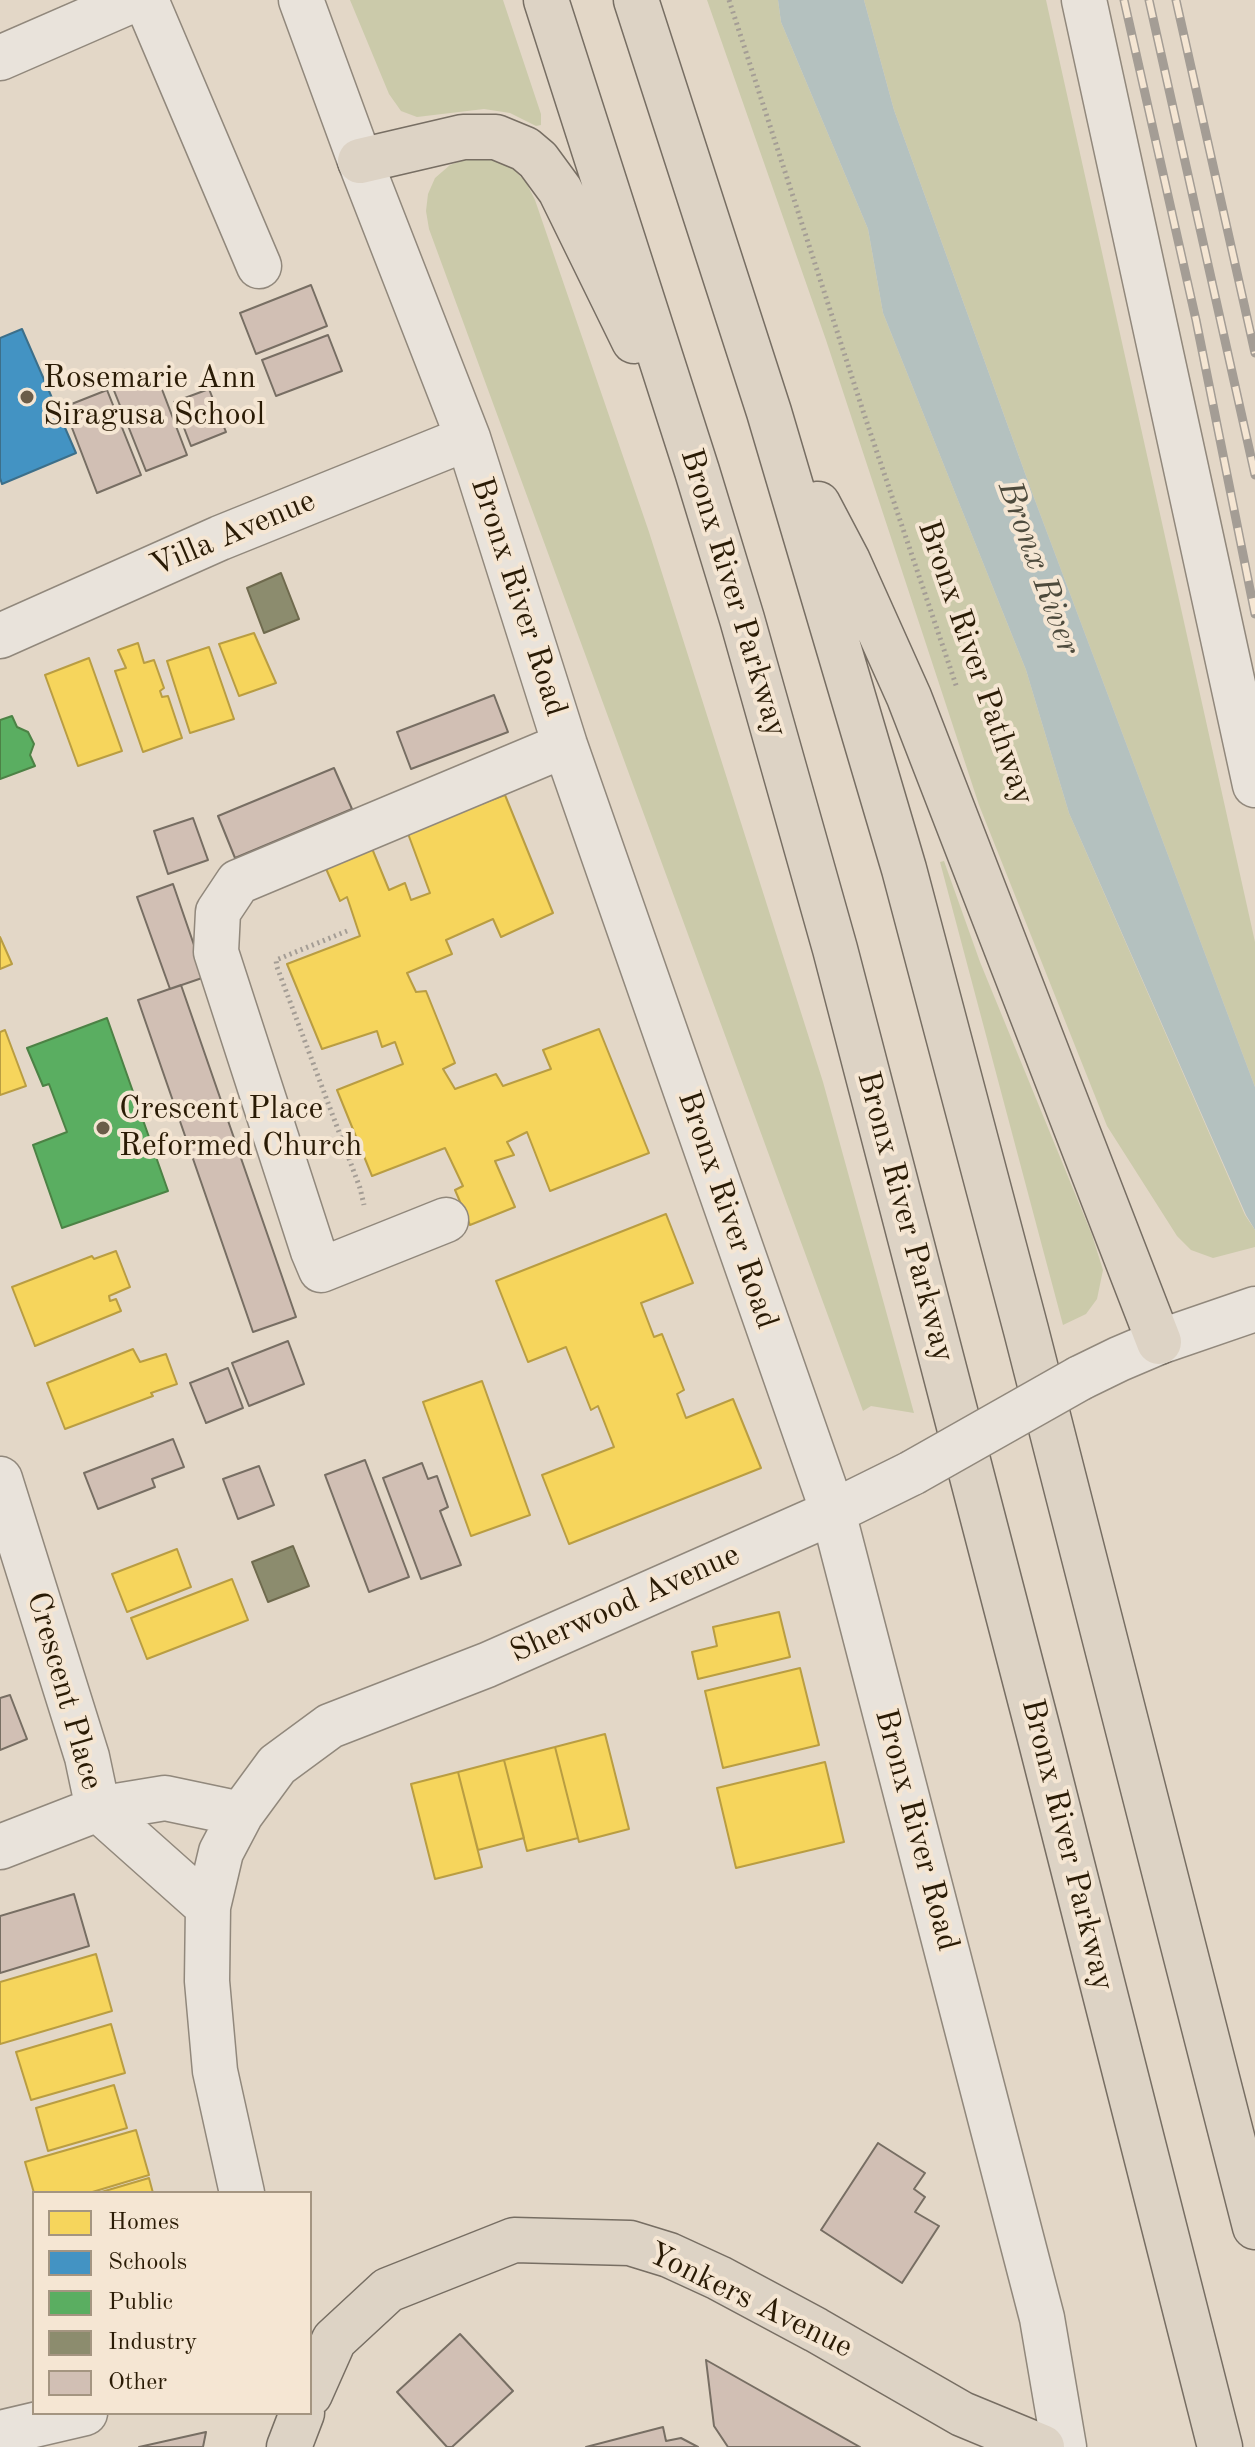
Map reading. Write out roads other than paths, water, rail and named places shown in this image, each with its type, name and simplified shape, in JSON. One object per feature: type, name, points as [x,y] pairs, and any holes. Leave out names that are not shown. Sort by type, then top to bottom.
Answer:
[{"type":"main road","name":"Bronx River Parkway","points":[[546,0],[697,471],[835,949],[1220,2447]]},
{"type":"main road","points":[[636,0],[769,412],[863,725],[943,1013],[1255,2227]]},
{"type":"main road","points":[[360,161],[445,139],[480,135],[512,142],[538,160],[560,190],[697,471]]},
{"type":"main road","points":[[769,412],[848,561],[909,697],[1159,1342]]},
{"type":"main road","name":"Yonkers Avenue","points":[[312,2390],[334,2340],[388,2290],[514,2240],[630,2243],[669,2255],[719,2278],[962,2414],[1042,2447]]},
{"type":"street","points":[[0,58],[133,0]]},
{"type":"street","points":[[146,0],[259,266]]},
{"type":"street","name":"Bronx River Road","points":[[301,0],[468,438],[565,745],[833,1512],[1042,2318],[1064,2447]]},
{"type":"street","points":[[1084,0],[1255,785]]},
{"type":"street","name":"Villa Avenue","points":[[0,636],[220,538],[468,438]]},
{"type":"street","points":[[446,1220],[321,1270],[216,952],[218,912],[238,882],[565,745]]},
{"type":"street","name":"Sherwood Avenue","points":[[241,1814],[277,1765],[330,1726],[487,1665],[833,1512],[912,1473],[1119,1359],[1246,1311]]},
{"type":"street","name":"Crescent Place","points":[[0,1479],[87,1757],[98,1809],[208,1907]]},
{"type":"street","points":[[0,1847],[98,1809],[165,1798],[241,1814],[221,1852],[208,1907],[207,1981],[215,2071],[242,2191]]},
{"type":"street","points":[[0,2433],[76,2415]]},
{"type":"water","name":"Bronx River","points":[[778,0],[864,0],[894,110],[1030,487],[1255,1087],[1255,1230],[1069,813],[1026,670],[883,313],[868,229],[781,22]]},
{"type":"railway","points":[[1124,0],[1196,320],[1255,614]]},
{"type":"railway","points":[[1149,0],[1255,475]]},
{"type":"railway","points":[[1176,0],[1255,353]]},
{"type":"place","name":"Rosemarie Ann Siragusa School","points":[[27,397]]},
{"type":"place","name":"Crescent Place Reformed Church","points":[[103,1128]]}]
